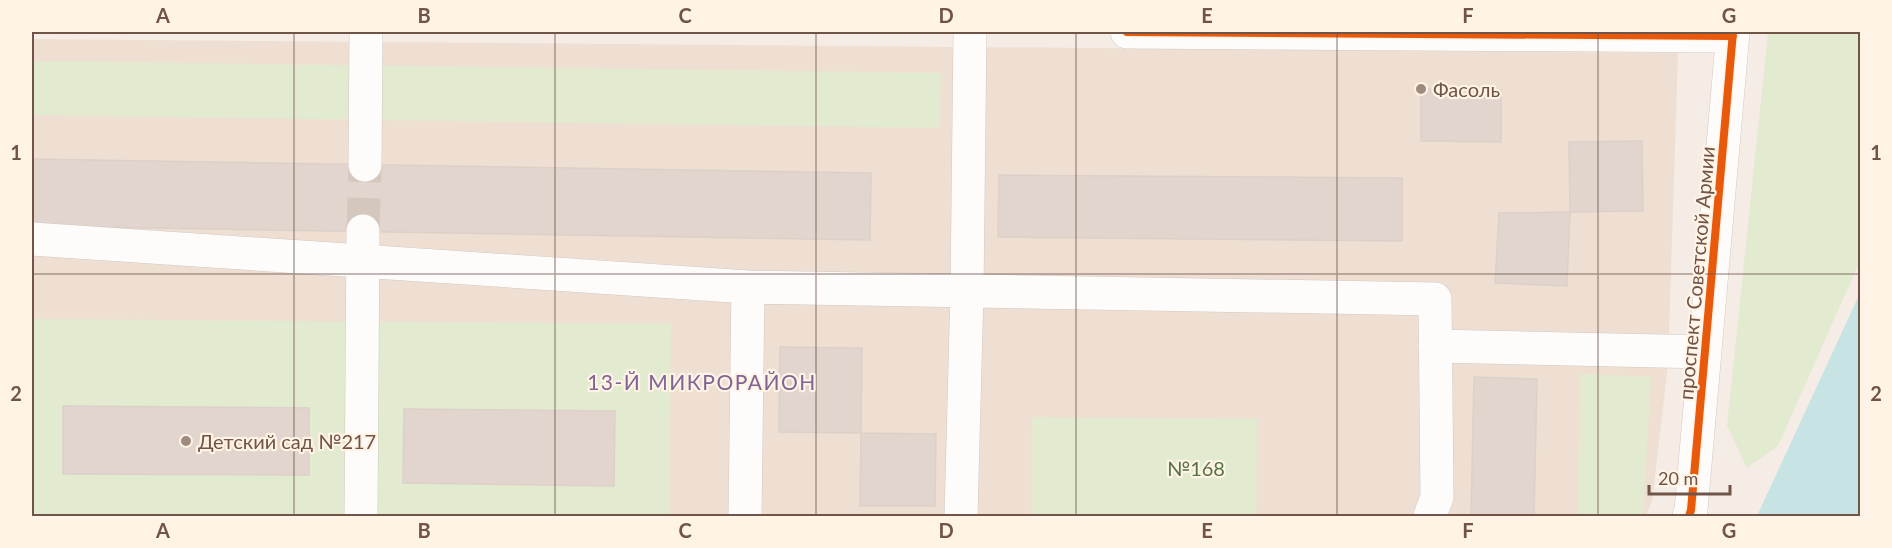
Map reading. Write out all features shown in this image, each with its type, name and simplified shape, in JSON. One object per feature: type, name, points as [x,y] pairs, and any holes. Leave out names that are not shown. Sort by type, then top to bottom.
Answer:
[{"type":"street","points":[[365,165],[366,32]]},
{"type":"street","points":[[962,516],[970,32]]},
{"type":"street","points":[[1127,32],[1733,34]]},
{"type":"street","name":"проспект Советской Армии","points":[[1689,516],[1733,34]]},
{"type":"street","points":[[32,239],[363,246],[748,287],[1435,299],[1437,497],[1430,516]]},
{"type":"street","points":[[361,516],[363,246]]},
{"type":"street","points":[[745,516],[748,287]]},
{"type":"street","points":[[1435,346],[1705,352]]},
{"type":"shaded area","points":[[32,39],[1678,53],[1668,365],[1652,501],[1646,516],[32,516]]},
{"type":"green space","points":[[1768,32],[1860,32],[1860,261],[1778,446],[1747,468],[1727,426]]},
{"type":"green space","points":[[32,61],[941,73],[940,128],[32,115]]},
{"type":"green space","points":[[32,319],[671,324],[669,516],[32,515]]},
{"type":"green space","points":[[1580,374],[1651,377],[1643,516],[1578,516]]},
{"type":"green space","name":"№168","points":[[1032,417],[1257,419],[1256,516],[1031,516]]},
{"type":"water","points":[[1860,293],[1860,516],[1757,516]]},
{"type":"building","points":[[1421,89],[1501,90],[1501,142],[1421,141]]},
{"type":"building","points":[[1642,141],[1643,211],[1570,212],[1569,142]]},
{"type":"building","points":[[32,159],[871,173],[870,240],[32,226]]},
{"type":"building","points":[[999,175],[1402,178],[1402,241],[998,237]]},
{"type":"building","points":[[1570,212],[1567,286],[1495,283],[1499,213]]},
{"type":"building","points":[[780,347],[862,348],[861,433],[779,432]]},
{"type":"building","points":[[1474,377],[1537,379],[1534,516],[1471,516]]},
{"type":"building","name":"Детский сад №217","points":[[63,406],[309,408],[309,475],[63,474]]},
{"type":"building","points":[[404,409],[615,411],[614,486],[403,483]]},
{"type":"building","points":[[861,433],[936,434],[935,506],[860,506]]},
{"type":"tunnel","points":[[363,231],[365,165]]},
{"type":"cycle path","points":[[1127,32],[1733,36]]},
{"type":"cycle path","points":[[1689,516],[1733,32]]},
{"type":"place","name":"Фасоль","points":[[1421,89]]},
{"type":"place","name":"Детский сад №217","points":[[186,441]]},
{"type":"district","name":"13-Й МИКРОРАЙОН","points":[[702,381]]}]
